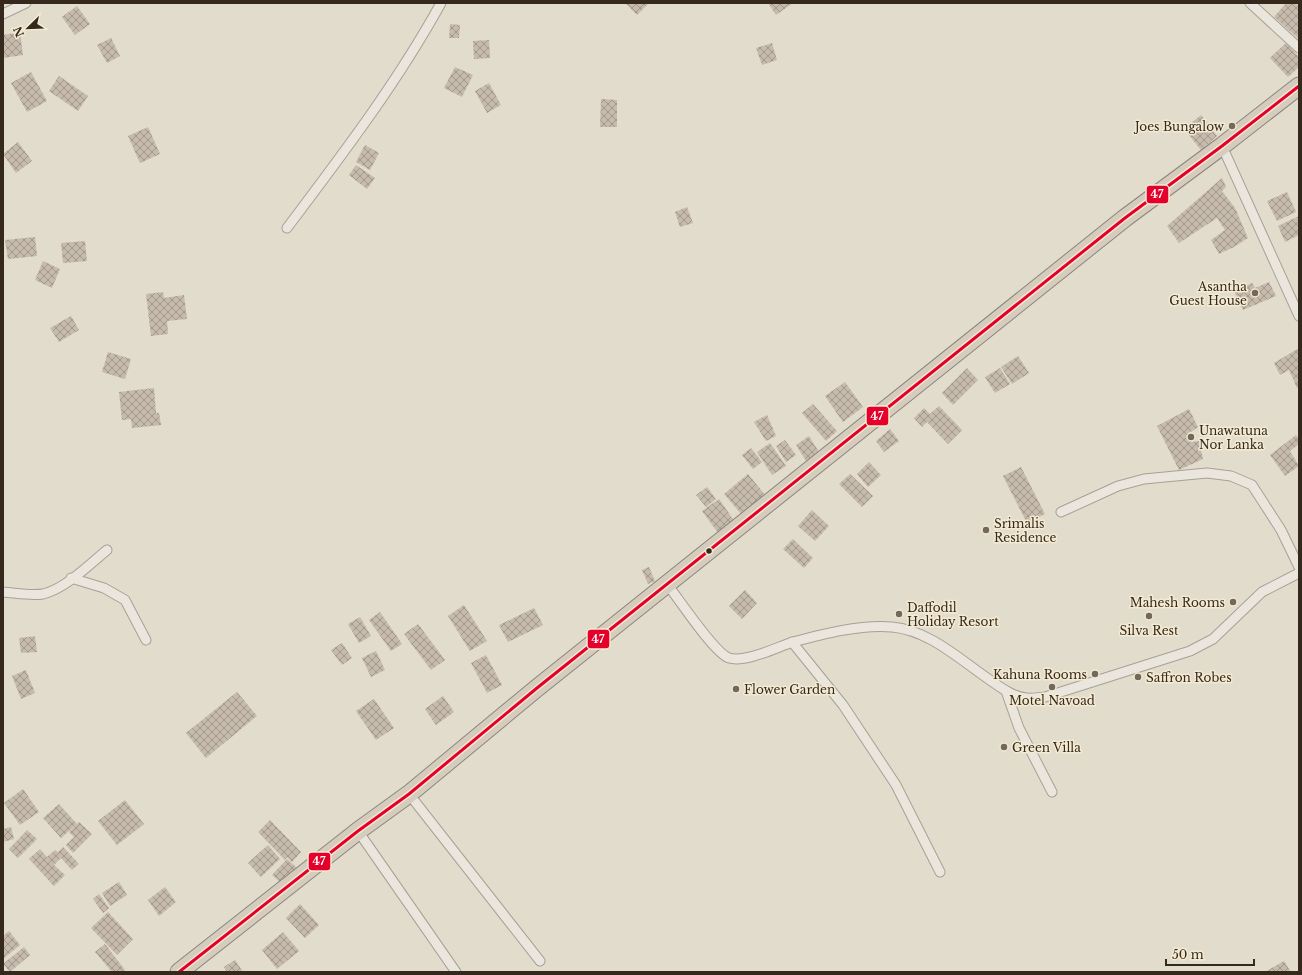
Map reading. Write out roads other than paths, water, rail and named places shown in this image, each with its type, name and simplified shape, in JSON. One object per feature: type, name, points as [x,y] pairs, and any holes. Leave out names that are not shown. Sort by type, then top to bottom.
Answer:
[{"type":"highway","points":[[179,972],[358,831],[409,794],[667,584],[1125,218],[1222,146],[1299,86]]},
{"type":"street","points":[[3,14],[26,3]]},
{"type":"street","points":[[287,228],[359,132],[425,32],[441,3]]},
{"type":"street","points":[[1250,3],[1299,48]]},
{"type":"street","points":[[1222,146],[1299,316]]},
{"type":"street","points":[[1061,512],[1118,486],[1144,479],[1207,473],[1231,476],[1252,485],[1281,530],[1299,567]]},
{"type":"street","points":[[3,592],[43,594],[72,578],[107,550]]},
{"type":"street","points":[[667,584],[709,639],[721,653],[730,658],[740,659],[792,642],[849,629],[891,627],[911,630],[938,643],[1006,691],[1027,698],[1045,697],[1190,651],[1213,640],[1262,592],[1299,573]]},
{"type":"street","points":[[72,578],[104,588],[125,600],[146,640]]},
{"type":"street","points":[[792,642],[843,705],[896,785],[940,872]]},
{"type":"street","points":[[1006,691],[1020,728],[1052,792]]},
{"type":"street","points":[[409,794],[540,961]]},
{"type":"street","points":[[358,831],[456,972]]},
{"type":"place","name":"Joes Bungalow","points":[[1232,126]]},
{"type":"place","name":"Asantha Guest House","points":[[1255,293]]},
{"type":"place","name":"Unawatuna Nor Lanka","points":[[1191,437]]},
{"type":"place","name":"Srimalis Residence","points":[[986,530]]},
{"type":"place","name":"Mahesh Rooms","points":[[1233,602]]},
{"type":"place","name":"Daffodil Holiday Resort","points":[[899,614]]},
{"type":"place","name":"Silva Rest","points":[[1149,616]]},
{"type":"place","name":"Kahuna Rooms","points":[[1095,674]]},
{"type":"place","name":"Saffron Robes","points":[[1138,677]]},
{"type":"place","name":"Motel Navoad","points":[[1052,687]]},
{"type":"place","name":"Flower Garden","points":[[736,689]]},
{"type":"place","name":"Green Villa","points":[[1004,747]]}]
